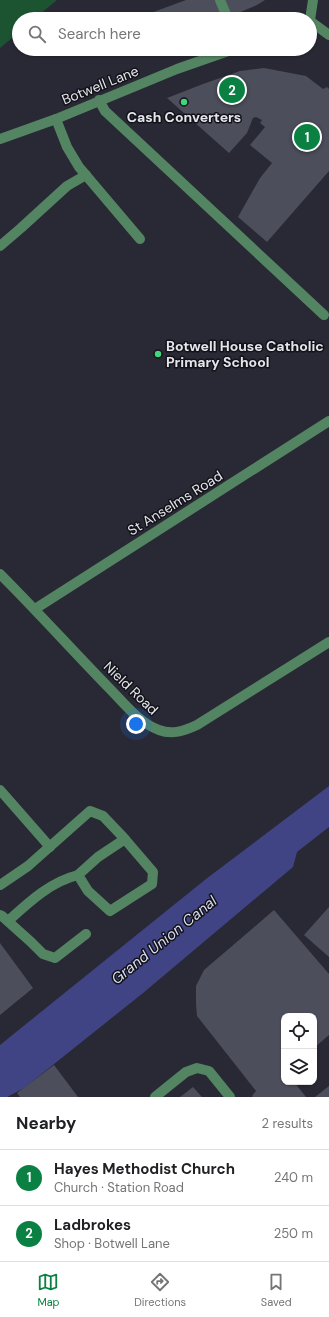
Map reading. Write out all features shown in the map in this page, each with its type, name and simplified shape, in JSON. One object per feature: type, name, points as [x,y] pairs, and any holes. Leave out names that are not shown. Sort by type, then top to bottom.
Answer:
[{"type":"street","points":[[220,0],[225,12]]},
{"type":"street","points":[[311,12],[313,0]]},
{"type":"street","points":[[317,26],[329,35]]},
{"type":"street","name":"Botwell Lane","points":[[0,139],[177,69],[214,56]]},
{"type":"street","points":[[99,100],[105,111],[324,315]]},
{"type":"street","points":[[56,118],[67,147],[80,167],[140,239]]},
{"type":"street","points":[[0,246],[67,186],[86,175]]},
{"type":"street","name":"St Anselms Road","points":[[35,609],[329,422]]},
{"type":"street","name":"Nield Road","points":[[0,574],[35,609],[77,656],[142,721],[158,730],[166,732],[183,731],[197,725],[329,642]]},
{"type":"street","points":[[0,790],[50,847]]},
{"type":"street","points":[[1,883],[28,866],[90,811],[103,816],[153,872],[152,884],[110,911],[88,891],[78,875]]},
{"type":"street","points":[[86,934],[55,958],[43,954],[3,916],[65,878],[78,875],[98,857],[125,839]]},
{"type":"street","points":[[155,1097],[186,1072],[197,1068],[209,1071],[230,1097]]},
{"type":"green space","points":[[0,0],[57,0],[42,12],[12,12],[12,38],[0,48]]},
{"type":"water","name":"Grand Union Canal","points":[[329,786],[329,827],[297,852],[293,867],[143,993],[24,1088],[7,1097],[0,1097],[0,1045],[206,879]]},
{"type":"building","points":[[186,0],[216,0],[221,12],[153,12]]},
{"type":"building","points":[[225,0],[265,0],[240,12],[230,12]]},
{"type":"building","points":[[264,68],[306,76],[323,89],[327,87],[329,89],[329,171],[267,242],[238,217],[260,178],[272,163],[250,145],[265,127],[260,123],[262,120],[256,117],[253,118],[247,133],[229,153],[167,98],[240,71]]},
{"type":"building","points":[[329,907],[329,957],[304,935]]},
{"type":"building","points":[[274,910],[329,974],[329,1035],[317,1045],[317,1013],[281,1013],[281,1085],[296,1085],[306,1097],[252,1096],[256,1091],[197,1016],[196,986],[204,970]]},
{"type":"building","points":[[0,943],[33,988],[0,1015]]},
{"type":"building","points":[[54,1065],[78,1097],[20,1097],[17,1093]]},
{"type":"building","points":[[329,1086],[329,1097],[315,1097]]},
{"type":"building","points":[[193,1087],[202,1097],[180,1097]]},
{"type":"place","name":"Ladbrokes","points":[[232,90]]},
{"type":"place","name":"Cash Converters","points":[[184,102]]},
{"type":"place","name":"Hayes Methodist Church","points":[[307,137]]},
{"type":"place","name":"Botwell House Catholic Primary School","points":[[158,354]]}]
